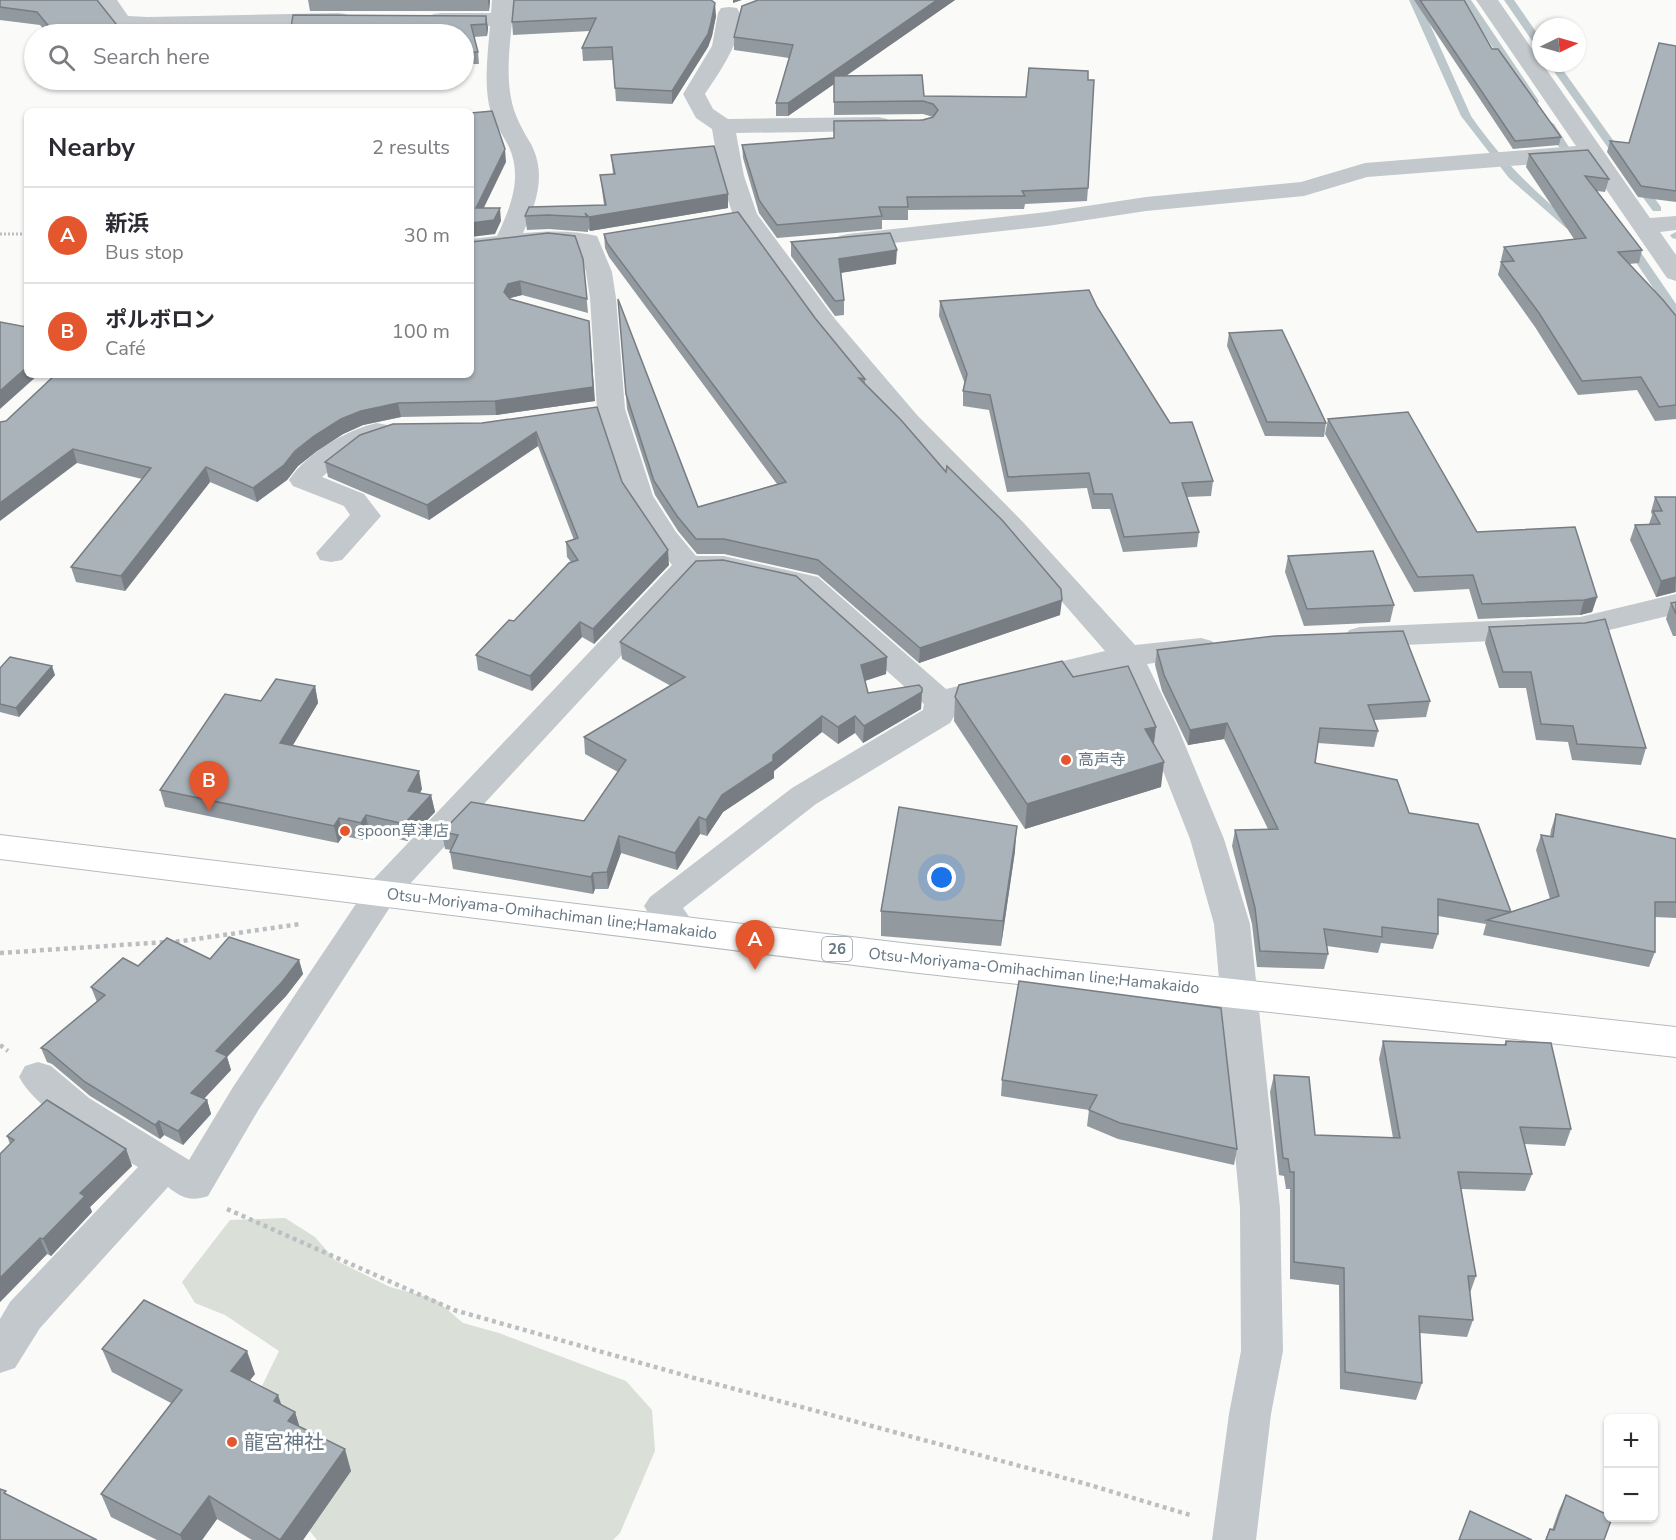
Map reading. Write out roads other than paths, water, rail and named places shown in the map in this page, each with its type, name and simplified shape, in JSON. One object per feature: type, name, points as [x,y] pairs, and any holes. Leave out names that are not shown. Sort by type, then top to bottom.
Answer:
[{"type":"main road","name":"Otsu-Moriyama-Omihachiman line;Hamakaido","points":[[0,847],[377,899],[1676,1042]]},
{"type":"street","points":[[106,0],[121,22],[148,24],[279,18],[362,19]]},
{"type":"street","points":[[1487,0],[1587,152],[1644,225],[1671,255]]},
{"type":"street","points":[[731,6],[729,31],[719,56],[694,94],[704,113],[723,126],[899,123]]},
{"type":"street","points":[[420,19],[502,10],[498,64],[501,107],[525,159],[527,175],[522,208],[507,242]]},
{"type":"street","points":[[723,126],[732,176],[734,217],[780,247],[826,325],[907,421],[1012,527],[1127,656],[1162,728],[1207,839],[1232,924],[1260,1208],[1262,1351],[1250,1414],[1234,1534]]},
{"type":"street","points":[[826,243],[1047,219],[1146,204],[1304,189],[1365,170],[1587,152]]},
{"type":"street","points":[[1644,225],[1676,223]]},
{"type":"street","points":[[474,247],[549,238],[597,240],[599,272],[595,325],[599,411],[639,496],[665,537],[688,566]]},
{"type":"street","points":[[331,553],[366,516],[354,500],[303,480],[322,462],[368,434],[398,427]]},
{"type":"street","points":[[0,1355],[25,1315],[179,1174],[246,1098],[377,899],[688,566],[724,565],[807,584],[940,701]]},
{"type":"street","points":[[1337,638],[1580,627],[1676,604]]},
{"type":"street","points":[[940,701],[1127,656],[1227,644]]},
{"type":"street","points":[[681,931],[662,906],[804,796],[939,715],[940,701]]},
{"type":"street","points":[[38,1077],[76,1109],[179,1174]]},
{"type":"waterway","points":[[1414,0],[1466,116],[1489,148],[1513,175],[1570,226]]},
{"type":"waterway","points":[[1466,0],[1534,101]]},
{"type":"waterway","points":[[1509,0],[1532,33]]},
{"type":"waterway","points":[[1559,72],[1620,157]]},
{"type":"waterway","points":[[1549,124],[1575,164]]},
{"type":"waterway","points":[[1637,182],[1657,209]]},
{"type":"waterway","points":[[1629,243],[1676,313]]},
{"type":"place","name":"高声寺","points":[[1066,760]]},
{"type":"place","name":"ポルボロン","points":[[209,811]]},
{"type":"place","name":"spoon草津店","points":[[345,831]]},
{"type":"place","name":"新浜","points":[[755,970]]},
{"type":"place","name":"龍宮神社","points":[[232,1442]]}]
